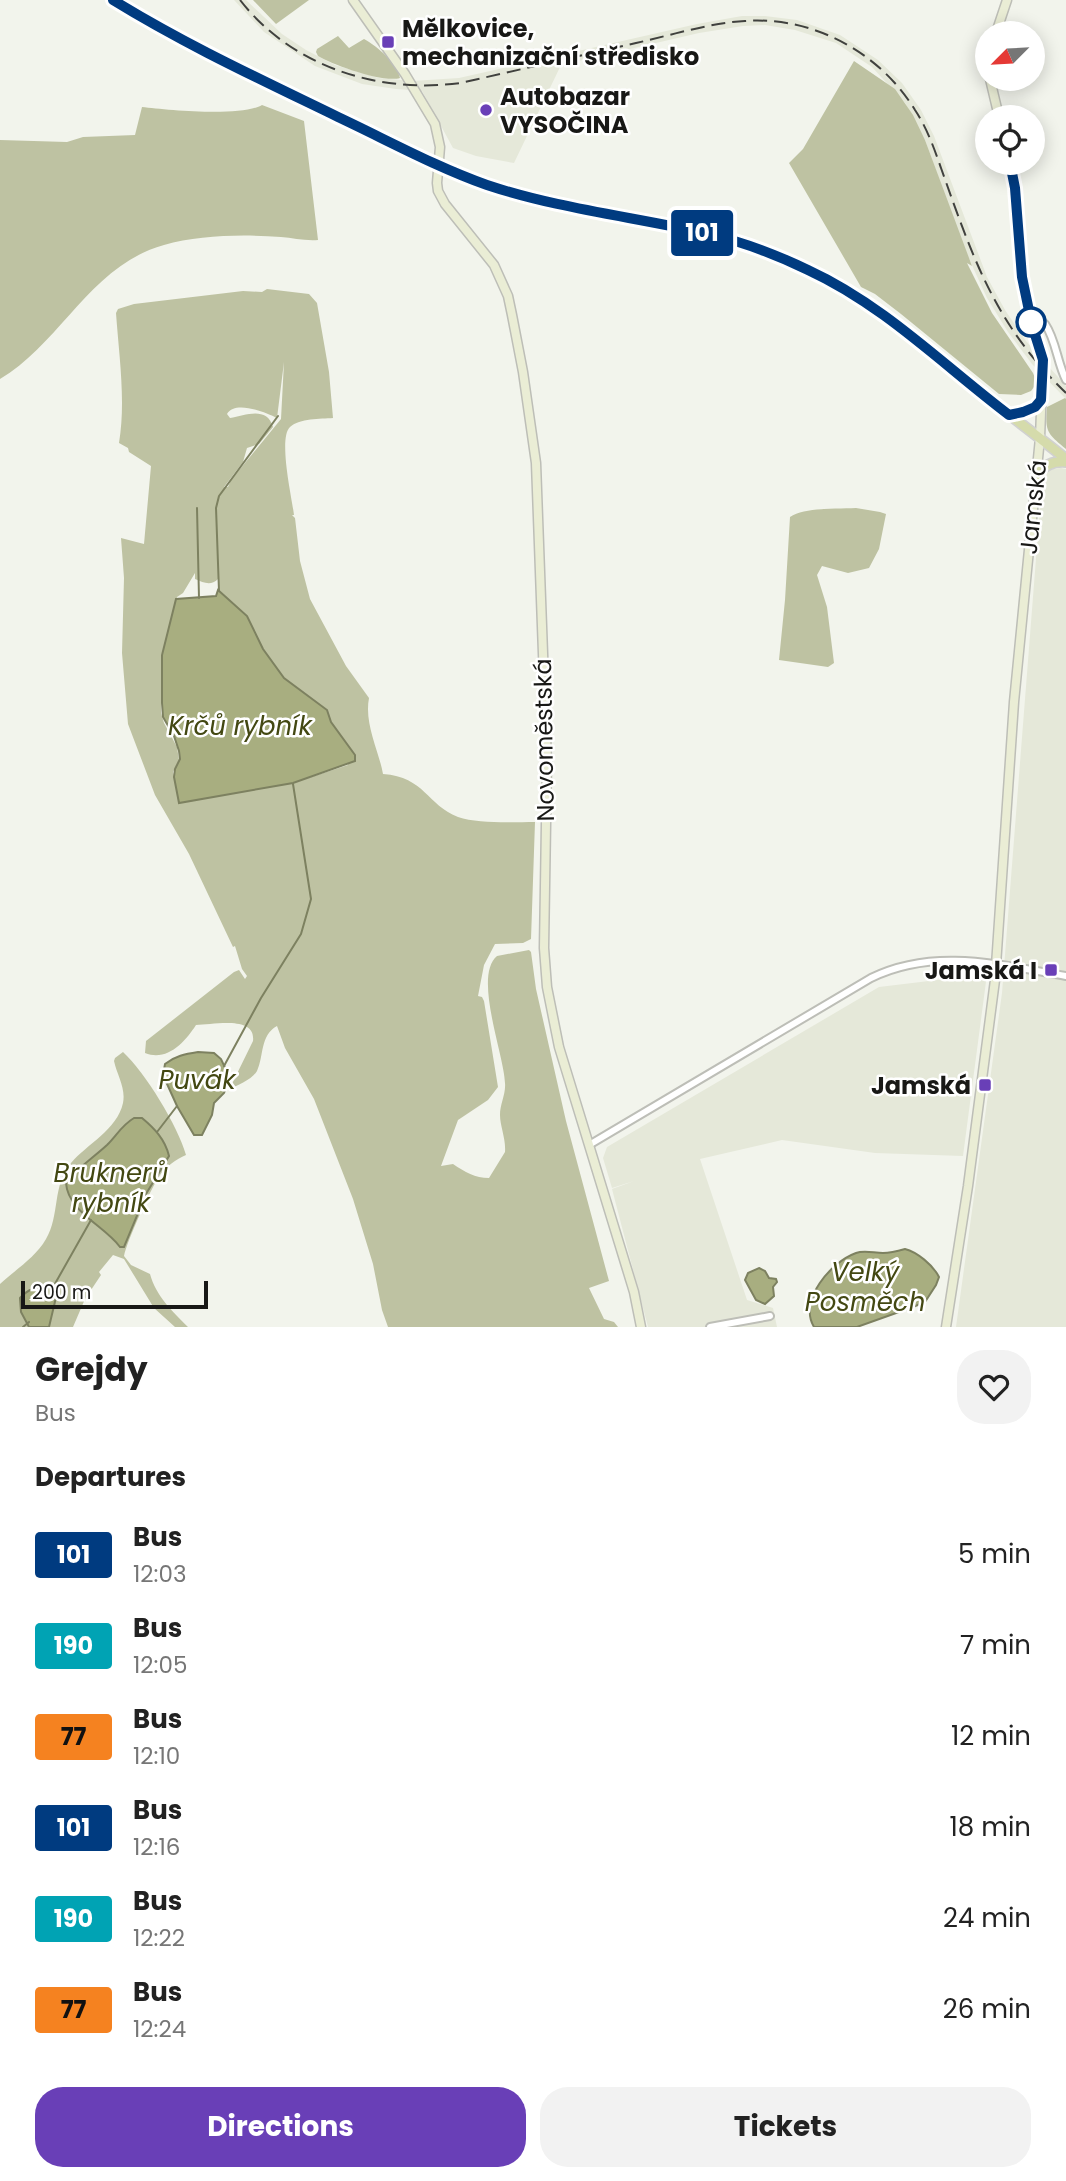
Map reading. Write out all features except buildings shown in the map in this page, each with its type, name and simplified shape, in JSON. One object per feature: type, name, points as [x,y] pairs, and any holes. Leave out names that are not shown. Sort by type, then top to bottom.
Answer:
[{"type":"main road","points":[[113,0],[225,63],[438,165],[488,185],[551,202],[712,234],[759,249],[810,271],[854,295],[906,330],[1066,460]]},
{"type":"main road","points":[[1009,415],[1035,407],[1041,400]]},
{"type":"main road","points":[[1036,476],[1050,463],[1066,460]]},
{"type":"street","name":"Novoměstská","points":[[353,0],[400,66],[435,124],[440,147],[436,183],[441,197],[485,252],[508,296],[523,372],[536,463],[547,762],[544,947],[550,1005],[559,1047],[634,1293],[641,1327]]},
{"type":"street","points":[[1000,21],[1007,0]]},
{"type":"street","name":"Jamská","points":[[946,1327],[997,965],[1014,702],[1040,438],[1043,360],[1022,277],[1012,175]]},
{"type":"street","points":[[1032,325],[1045,324],[1049,330],[1066,380]]},
{"type":"street","points":[[589,1145],[885,971],[904,964],[948,960],[1066,976]]},
{"type":"street","points":[[710,1327],[770,1316]]},
{"type":"shaded area","points":[[234,0],[246,0],[282,34],[335,65],[379,78],[412,81],[459,78],[742,16],[797,20],[840,35],[878,60],[902,83],[921,110],[934,136],[987,277],[1026,341],[1066,386],[1066,399],[1032,364],[987,298],[965,250],[925,140],[905,103],[872,67],[836,43],[795,30],[765,25],[743,26],[699,33],[561,65],[514,163],[476,156],[453,148],[422,91],[362,84],[315,66],[264,32]]},
{"type":"shaded area","points":[[253,0],[309,0],[276,24]]},
{"type":"shaded area","points":[[338,36],[349,48],[364,39],[369,42],[391,61],[400,78],[371,76],[318,56],[317,49]]},
{"type":"shaded area","points":[[854,61],[895,89],[913,115],[972,266],[967,263],[992,313],[1033,373],[1037,383],[1031,391],[1021,395],[999,394],[901,314],[861,287],[789,163],[803,149]]},
{"type":"shaded area","points":[[262,105],[304,121],[318,240],[252,236],[206,237],[164,245],[138,255],[116,269],[41,346],[22,364],[0,379],[0,140],[67,142],[83,137],[135,135],[142,107],[222,112],[252,109]]},
{"type":"shaded area","points":[[267,289],[309,294],[317,303],[329,372],[333,418],[299,422],[290,427],[287,433],[285,455],[292,515],[295,518],[300,561],[310,599],[346,666],[369,698],[370,727],[383,774],[408,780],[439,806],[458,817],[485,822],[535,822],[531,939],[523,943],[495,944],[484,965],[478,996],[484,1001],[498,1087],[488,1100],[458,1120],[441,1166],[453,1164],[470,1174],[489,1178],[505,1152],[500,1115],[505,1083],[488,980],[490,966],[497,956],[529,950],[566,1121],[609,1281],[589,1288],[604,1319],[614,1322],[618,1327],[388,1327],[373,1264],[353,1199],[314,1099],[285,1048],[277,1026],[265,1040],[255,1074],[229,1090],[253,1041],[248,1028],[232,1023],[196,1025],[181,1044],[168,1053],[145,1053],[146,1041],[234,972],[239,970],[245,979],[247,976],[189,854],[155,795],[128,724],[122,653],[124,578],[121,538],[144,544],[151,466],[119,443],[122,395],[116,313],[118,309],[134,304],[243,291],[262,292]],"holes":[[[284,362],[281,419],[228,487],[224,487],[243,462],[247,448],[259,444],[273,427],[270,420],[261,414],[230,418],[227,414],[236,408],[243,408],[258,410],[277,418]],[[195,573],[195,579],[204,583],[213,583],[218,579],[218,590],[247,616],[263,649],[284,678],[327,710],[331,722],[343,738],[348,765],[293,783],[179,802],[173,772],[179,760],[177,747],[161,713],[161,657],[177,597],[183,593]]]},
{"type":"shaded area","points":[[1065,398],[1066,449],[1051,435],[1046,422],[1047,407]]},
{"type":"shaded area","points":[[1052,469],[1066,469],[1066,1327],[956,1327],[1002,993],[1042,482]]},
{"type":"shaded area","points":[[856,508],[886,514],[879,549],[869,568],[848,573],[822,566],[817,575],[827,607],[834,663],[828,667],[779,660],[790,517],[812,510]]},
{"type":"shaded area","points":[[987,974],[963,1156],[875,1153],[782,1140],[700,1159],[747,1300],[773,1308],[777,1327],[648,1327],[612,1189],[634,1181],[612,1188],[603,1158],[607,1147],[879,987]]},
{"type":"shaded area","points":[[123,1052],[160,1100],[186,1155],[160,1175],[124,1256],[131,1265],[150,1274],[160,1296],[188,1327],[175,1327],[154,1308],[124,1259],[113,1255],[99,1272],[101,1275],[85,1299],[73,1327],[49,1327],[58,1289],[47,1286],[21,1312],[29,1327],[0,1327],[0,1284],[31,1258],[46,1239],[65,1172],[78,1156],[108,1129],[120,1113],[123,1092],[114,1061]]},
{"type":"water","name":"Krčů rybník","points":[[218,590],[247,616],[263,649],[284,678],[327,710],[331,722],[355,755],[355,761],[293,783],[179,803],[174,777],[180,759],[179,751],[163,717],[162,655],[176,599],[216,596]]},
{"type":"water","name":"Puvák","points":[[198,1052],[214,1053],[221,1059],[230,1078],[224,1093],[214,1103],[212,1115],[202,1135],[194,1135],[163,1075],[165,1064],[169,1061]]},
{"type":"water","name":"Bruknerů rybník","points":[[134,1118],[142,1118],[155,1130],[165,1144],[169,1156],[146,1194],[124,1247],[120,1247],[73,1202],[66,1183]]},
{"type":"water","name":"Velký Posměch","points":[[905,1249],[924,1260],[939,1277],[925,1302],[857,1327],[814,1327],[810,1305],[814,1294],[820,1283],[837,1265],[859,1252],[886,1253]]},
{"type":"water","points":[[759,1268],[777,1282],[773,1287],[774,1296],[765,1304],[756,1300],[745,1280],[748,1273]]},
{"type":"water","points":[[48,1286],[58,1289],[49,1327],[29,1327],[21,1312],[20,1298],[32,1289]]},
{"type":"waterway","points":[[219,591],[216,508],[219,496],[278,416]]},
{"type":"waterway","points":[[197,508],[199,598]]},
{"type":"waterway","points":[[224,1066],[261,998],[301,934],[311,899],[293,784]]},
{"type":"waterway","points":[[157,1132],[177,1106]]},
{"type":"waterway","points":[[52,1289],[91,1220]]},
{"type":"waterway","points":[[23,1327],[29,1322]]},
{"type":"railway","points":[[240,0],[261,23],[285,43],[311,59],[339,71],[399,84],[460,83],[731,22],[771,21],[796,25],[843,42],[883,71],[915,110],[930,138],[964,232],[989,289],[1021,342],[1066,393]]},
{"type":"bus line","name":"101","points":[[113,0],[225,63],[438,165],[488,185],[551,202],[712,234],[759,249],[810,271],[854,295],[906,330],[1009,415],[1035,407],[1041,400],[1043,360],[1022,277],[1012,175]]},
{"type":"place","name":"Mělkovice, mechanizační středisko","points":[[388,42]]},
{"type":"place","name":"Autobazar VYSOČINA","points":[[486,110]]},
{"type":"place","name":"Jamská I","points":[[1051,970]]},
{"type":"place","name":"Jamská","points":[[985,1085]]}]
